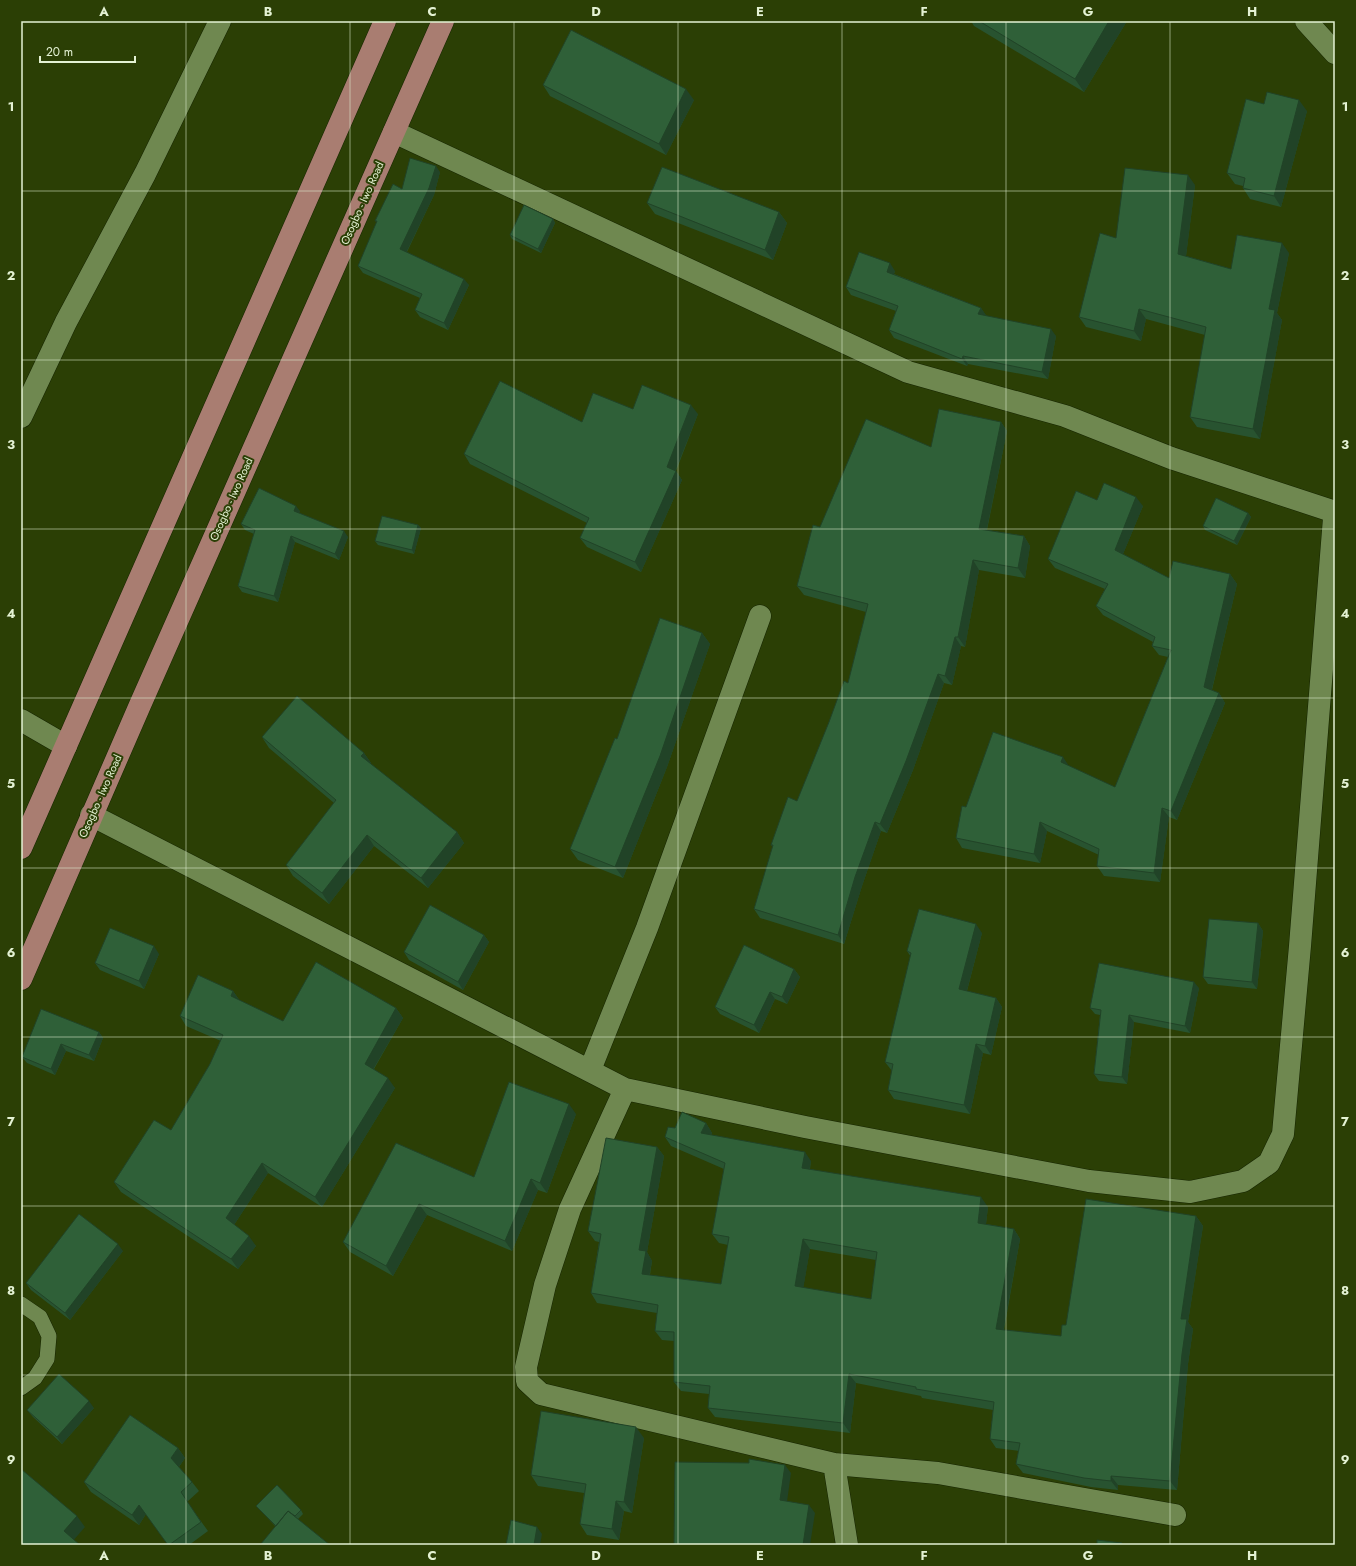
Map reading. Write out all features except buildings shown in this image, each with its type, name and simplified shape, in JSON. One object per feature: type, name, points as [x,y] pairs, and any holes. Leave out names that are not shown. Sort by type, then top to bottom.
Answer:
[{"type":"main road","points":[[21,848],[385,21]]},
{"type":"main road","name":"Osogbo - Iwo Road","points":[[21,978],[91,815],[444,21]]},
{"type":"street","points":[[21,417],[66,322],[145,174],[220,21]]},
{"type":"street","points":[[1306,21],[1335,53]]},
{"type":"street","points":[[91,815],[625,1088],[805,1127],[1097,1182],[1190,1192],[1243,1181],[1269,1163],[1282,1134],[1301,938],[1334,512],[1171,458],[1065,416],[908,372],[394,132]]},
{"type":"street","points":[[590,1070],[647,928],[760,616]]},
{"type":"street","points":[[21,720],[66,746]]},
{"type":"street","points":[[625,1088],[570,1209],[545,1285],[526,1367],[527,1382],[541,1394],[834,1464],[938,1473],[1175,1515]]},
{"type":"street","points":[[834,1464],[847,1545]]},
{"type":"lane","points":[[21,1304],[40,1317],[49,1336],[47,1360],[35,1378],[21,1388]]}]
